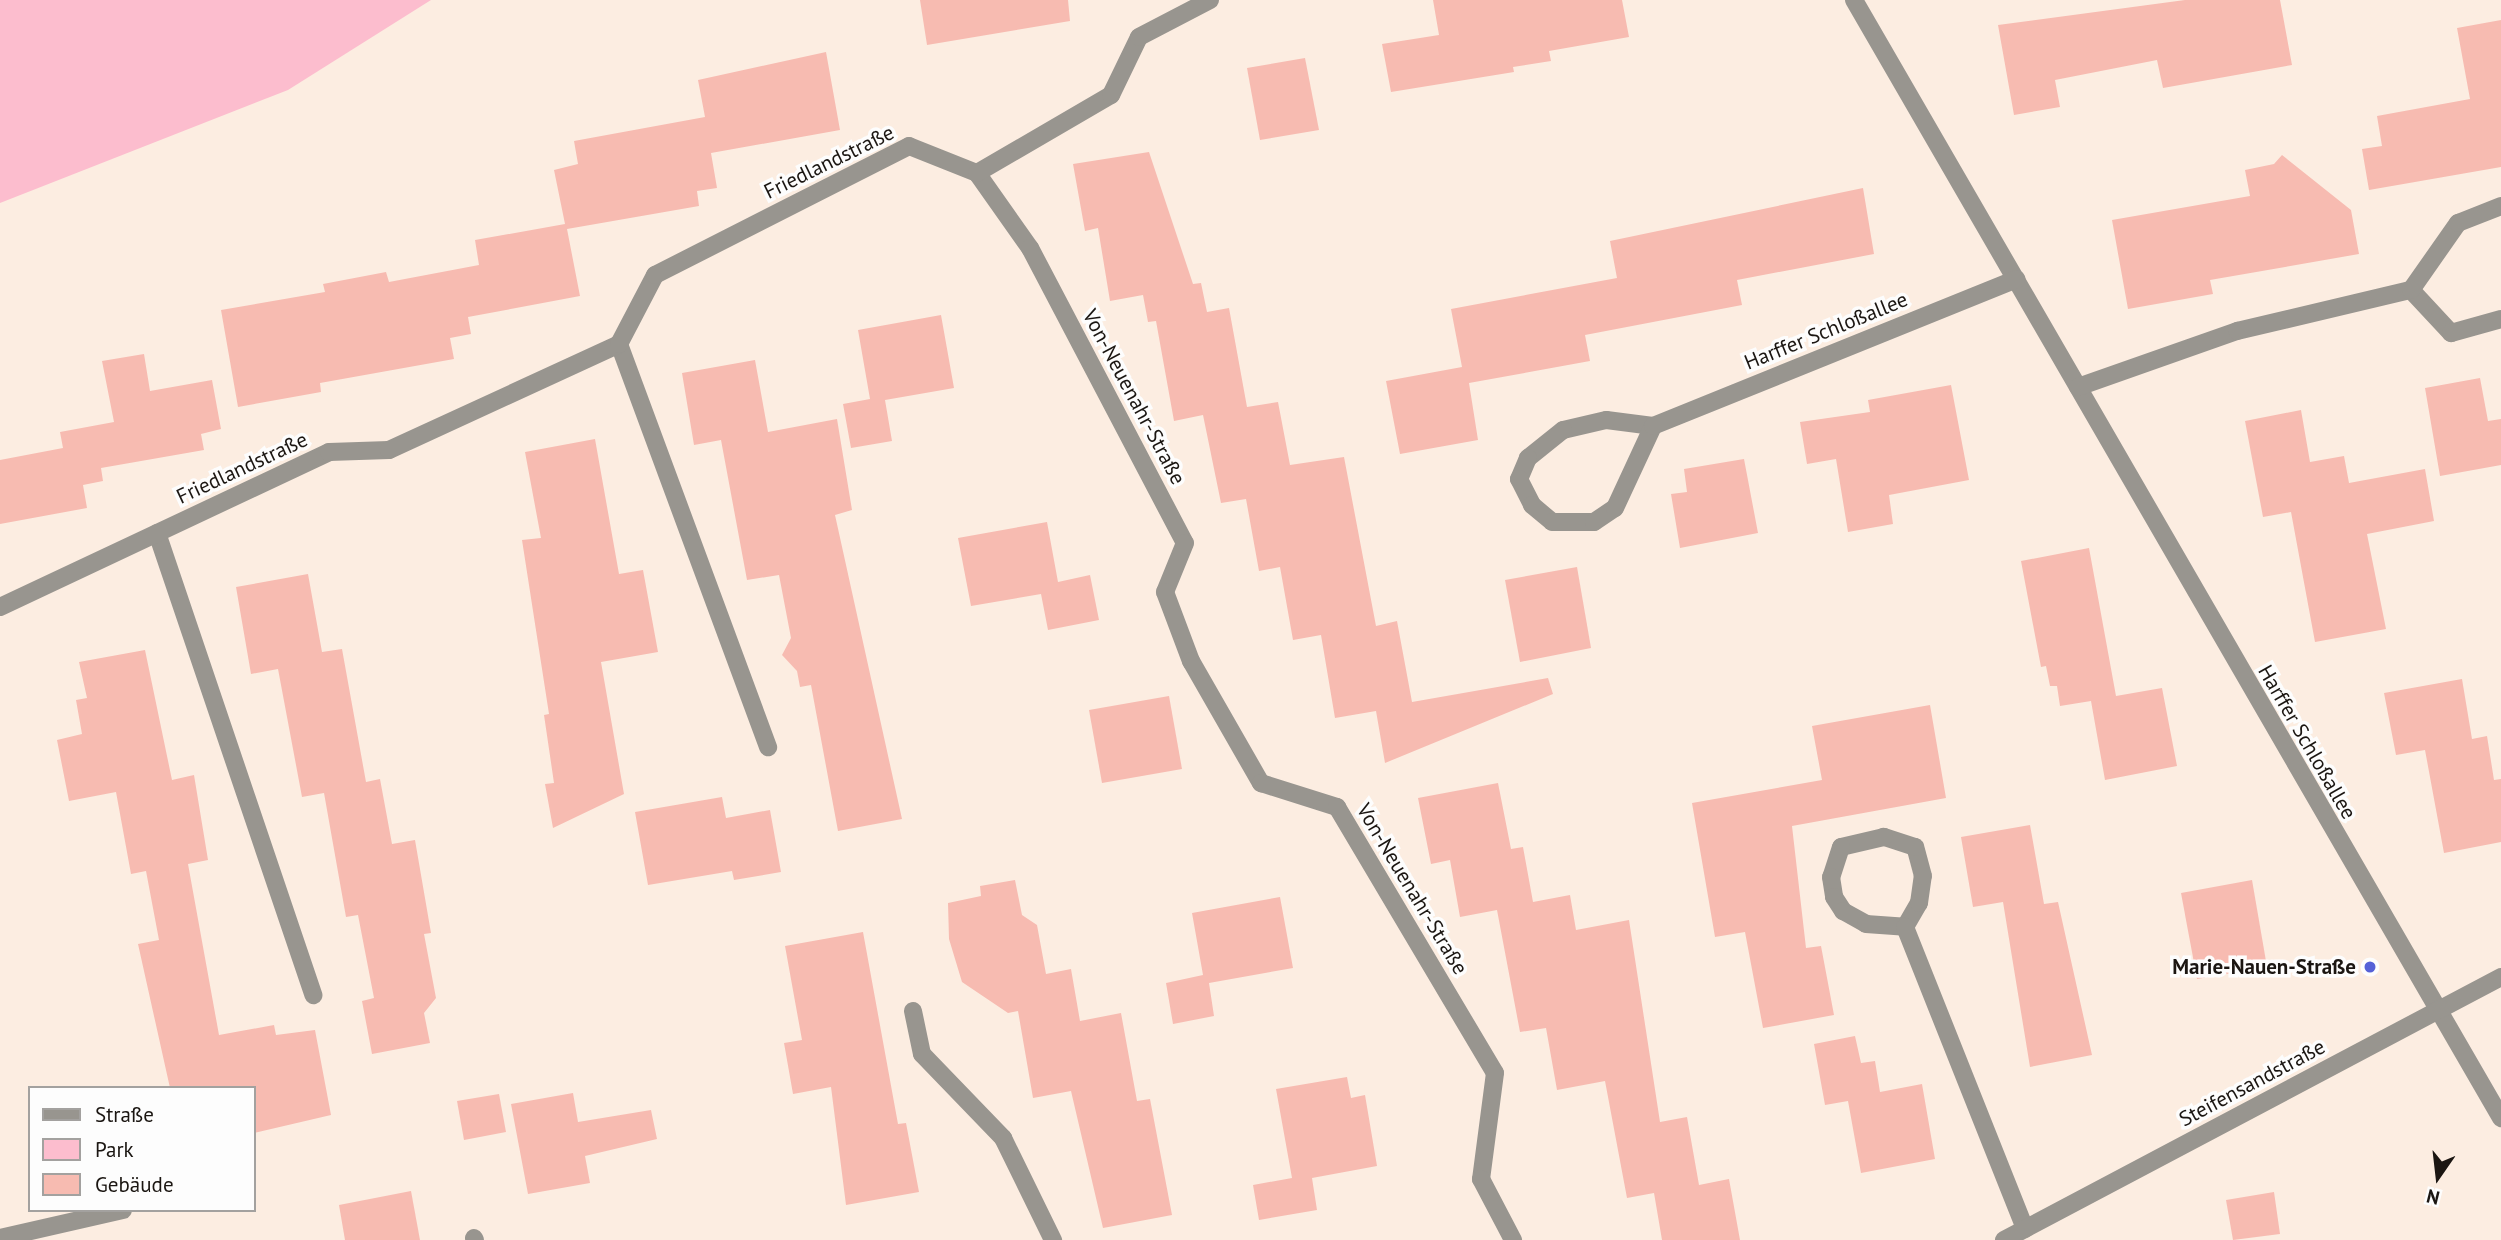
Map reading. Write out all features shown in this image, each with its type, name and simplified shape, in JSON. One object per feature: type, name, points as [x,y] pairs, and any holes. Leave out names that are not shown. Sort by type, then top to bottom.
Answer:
[{"type":"street","points":[[977,173],[1111,94],[1139,37],[1210,0]]},
{"type":"street","name":"Harffer Schloßallee","points":[[1854,0],[2501,1118]]},
{"type":"street","name":"Friedlandstraße","points":[[0,607],[329,452],[388,450],[619,344],[655,275],[909,146],[977,173]]},
{"type":"street","name":"Von-Neuenahr-Straße","points":[[977,173],[1030,248],[1185,543],[1165,592],[1191,661],[1262,783],[1337,807],[1495,1073],[1481,1179],[1513,1240]]},
{"type":"street","points":[[2078,387],[2237,331],[2411,290],[2458,223],[2501,206]]},
{"type":"street","name":"Harffer Schloßallee","points":[[1653,426],[1615,508],[1594,522],[1552,522],[1532,505],[1519,479],[1528,458],[1563,430],[1606,420],[1653,426],[2016,279]]},
{"type":"street","points":[[2411,290],[2451,333],[2501,319]]},
{"type":"street","points":[[619,344],[768,747]]},
{"type":"street","points":[[157,533],[313,995]]},
{"type":"street","points":[[1884,837],[1915,847],[1923,876],[1919,903],[1905,927],[1866,924],[1843,911],[1831,877],[1841,848],[1884,837]]},
{"type":"street","points":[[1905,927],[2025,1229]]},
{"type":"street","name":"Steifensandstraße","points":[[2004,1240],[2501,977]]},
{"type":"street","points":[[913,1011],[922,1054],[1003,1138],[1053,1240]]},
{"type":"street","points":[[0,1238],[62,1233],[118,1212]]},
{"type":"green space","points":[[0,0],[431,0],[288,90],[0,203]]},
{"type":"building","points":[[920,0],[1068,0],[1070,21],[927,45]]},
{"type":"building","points":[[1433,0],[1622,0],[1629,37],[1549,51],[1551,61],[1513,67],[1514,72],[1391,92],[1382,44],[1439,35]]},
{"type":"building","points":[[2185,0],[2280,0],[2292,65],[2163,88],[2157,60],[2055,80],[2060,107],[2014,115],[1998,25]]},
{"type":"building","points":[[2501,20],[2501,167],[2369,190],[2362,149],[2382,146],[2377,116],[2470,99],[2457,28]]},
{"type":"building","points":[[826,52],[840,130],[711,153],[717,188],[697,191],[699,206],[567,229],[580,296],[468,317],[471,334],[450,338],[454,359],[320,383],[321,392],[238,407],[221,310],[325,292],[323,284],[386,272],[389,282],[479,265],[475,240],[565,224],[554,170],[578,164],[574,141],[705,117],[698,80]]},
{"type":"building","points":[[1305,58],[1319,130],[1260,140],[1247,68]]},
{"type":"building","points":[[1149,152],[1193,284],[1201,283],[1207,312],[1229,308],[1247,407],[1278,402],[1290,465],[1344,457],[1376,626],[1397,621],[1412,702],[1548,678],[1553,694],[1385,763],[1376,711],[1335,718],[1321,635],[1293,640],[1280,567],[1259,571],[1246,499],[1221,503],[1203,415],[1174,421],[1156,321],[1148,322],[1143,295],[1110,301],[1098,228],[1085,231],[1073,164]]},
{"type":"building","points":[[2282,155],[2351,210],[2359,254],[2210,280],[2213,294],[2128,309],[2112,220],[2250,196],[2245,170],[2274,164]]},
{"type":"building","points":[[1863,188],[1874,254],[1737,280],[1742,305],[1585,335],[1590,361],[1469,383],[1478,440],[1400,454],[1386,381],[1462,367],[1451,309],[1617,278],[1610,241]]},
{"type":"building","points":[[941,315],[954,388],[885,400],[892,441],[851,448],[843,404],[870,399],[858,330]]},
{"type":"building","points":[[144,354],[150,391],[212,380],[221,429],[201,434],[204,450],[101,468],[103,481],[83,485],[87,508],[0,524],[0,460],[63,448],[60,432],[114,422],[102,361]]},
{"type":"building","points":[[755,360],[768,432],[837,419],[852,510],[835,515],[902,819],[838,831],[811,685],[800,687],[797,671],[782,655],[791,638],[779,575],[747,580],[721,440],[694,445],[682,373]]},
{"type":"building","points":[[2480,378],[2488,421],[2501,419],[2501,465],[2440,476],[2425,388]]},
{"type":"building","points":[[1951,385],[1969,480],[1889,495],[1893,524],[1848,532],[1836,459],[1807,464],[1800,422],[1870,412],[1868,400]]},
{"type":"building","points":[[2301,410],[2310,462],[2344,456],[2349,483],[2425,469],[2434,521],[2367,534],[2386,629],[2315,642],[2291,512],[2263,517],[2245,421]]},
{"type":"building","points":[[595,439],[619,574],[643,570],[658,652],[601,662],[624,794],[553,828],[545,784],[554,783],[544,715],[549,714],[522,540],[541,538],[525,452]]},
{"type":"building","points":[[1744,459],[1758,533],[1680,548],[1671,494],[1687,492],[1684,469]]},
{"type":"building","points":[[1047,522],[1058,582],[1090,575],[1099,620],[1048,630],[1041,594],[971,606],[958,538]]},
{"type":"building","points":[[2089,548],[2116,696],[2162,688],[2177,766],[2105,780],[2091,701],[2060,706],[2057,686],[2050,686],[2046,666],[2041,667],[2021,561]]},
{"type":"building","points":[[1577,567],[1591,648],[1520,662],[1505,580]]},
{"type":"building","points":[[308,574],[322,652],[342,649],[366,782],[380,779],[392,844],[415,840],[431,933],[424,934],[436,998],[424,1013],[430,1043],[372,1054],[362,1001],[374,998],[358,915],[346,917],[324,793],[302,797],[278,669],[251,674],[236,587]]},
{"type":"building","points":[[145,650],[172,780],[194,775],[208,860],[188,864],[219,1035],[274,1025],[276,1035],[315,1030],[331,1115],[256,1133],[256,1086],[170,1086],[138,944],[159,940],[146,871],[131,874],[116,792],[69,801],[57,740],[82,734],[76,700],[87,698],[79,662]]},
{"type":"building","points":[[2462,679],[2472,739],[2487,736],[2494,780],[2501,779],[2501,842],[2444,853],[2425,750],[2396,755],[2384,693]]},
{"type":"building","points":[[1169,696],[1182,769],[1102,783],[1089,710]]},
{"type":"building","points":[[1930,705],[1946,798],[1792,826],[1806,948],[1821,946],[1834,1015],[1763,1028],[1745,932],[1715,937],[1692,803],[1822,780],[1812,726]]},
{"type":"building","points":[[1498,783],[1511,849],[1523,847],[1533,902],[1570,895],[1576,930],[1629,920],[1660,1122],[1687,1117],[1699,1185],[1729,1179],[1740,1240],[1662,1240],[1654,1193],[1627,1198],[1605,1081],[1557,1090],[1546,1028],[1520,1032],[1497,910],[1460,917],[1450,860],[1431,864],[1418,798]]},
{"type":"building","points":[[722,797],[726,818],[770,810],[781,872],[734,880],[732,871],[648,885],[635,812]]},
{"type":"building","points":[[2030,825],[2044,904],[2058,902],[2092,1055],[2030,1067],[2003,902],[1973,907],[1961,837]]},
{"type":"building","points":[[1015,880],[1022,915],[1037,925],[1046,974],[1071,969],[1080,1021],[1121,1013],[1137,1101],[1150,1099],[1172,1215],[1103,1228],[1071,1091],[1033,1098],[1018,1011],[1008,1013],[962,982],[949,939],[948,903],[981,896],[980,886]]},
{"type":"building","points":[[2252,880],[2267,967],[2197,979],[2181,893]]},
{"type":"building","points":[[1280,897],[1293,968],[1209,983],[1214,1016],[1173,1024],[1166,983],[1203,975],[1192,913]]},
{"type":"building","points":[[863,932],[898,1124],[906,1123],[919,1192],[846,1205],[831,1087],[793,1094],[784,1043],[802,1040],[785,946]]},
{"type":"building","points":[[1855,1036],[1861,1063],[1875,1061],[1880,1092],[1922,1084],[1935,1159],[1861,1173],[1848,1101],[1825,1105],[1814,1044]]},
{"type":"building","points":[[1347,1077],[1351,1098],[1365,1095],[1377,1166],[1312,1178],[1317,1210],[1259,1220],[1253,1185],[1292,1178],[1276,1089]]},
{"type":"building","points":[[573,1093],[578,1122],[651,1110],[657,1139],[585,1156],[590,1183],[528,1194],[511,1104]]},
{"type":"building","points":[[499,1094],[506,1132],[464,1140],[457,1101]]},
{"type":"building","points":[[411,1191],[420,1240],[345,1240],[339,1205]]},
{"type":"building","points":[[2274,1192],[2280,1234],[2233,1240],[2226,1200]]},
{"type":"place","name":"Marie-Nauen-Straße","points":[[2370,967]]}]
